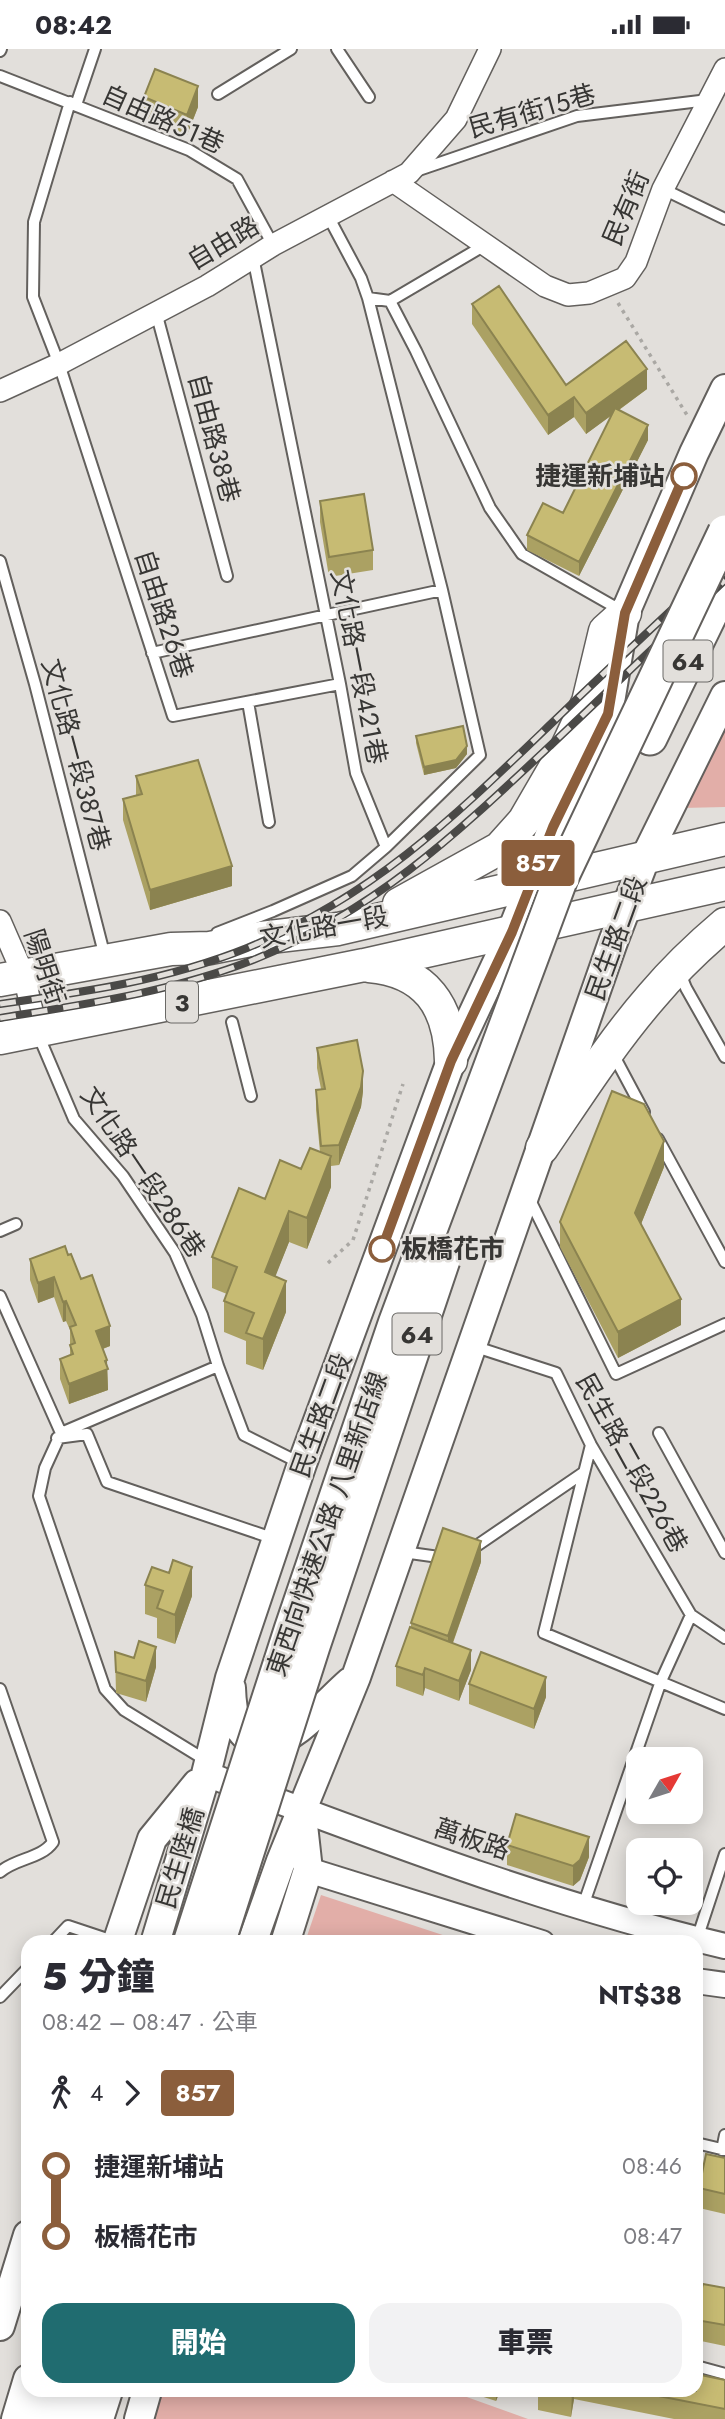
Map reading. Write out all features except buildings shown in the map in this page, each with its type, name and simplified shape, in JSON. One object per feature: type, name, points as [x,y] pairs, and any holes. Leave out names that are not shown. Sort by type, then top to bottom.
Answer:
[{"type":"highway","name":"東西向快速公路 八里新店線","points":[[193,1935],[290,1630],[395,1324],[561,878],[725,531]]},
{"type":"highway","name":"東西向快速公路 八里新店線","points":[[221,1935],[415,1339],[530,1016],[583,883],[725,584]]},
{"type":"highway","points":[[45,2419],[52,2397]]},
{"type":"highway","points":[[72,2419],[78,2397]]},
{"type":"main road","name":"民生路二段","points":[[119,1935],[152,1839],[207,1768],[230,1678],[302,1464],[451,1061],[512,932],[553,827],[608,714],[625,613],[725,389]]},
{"type":"main road","points":[[374,919],[500,848],[524,821],[567,747],[587,702],[606,631],[625,613]]},
{"type":"main road","name":"民生路二段","points":[[255,1935],[281,1861],[356,1677],[613,942],[646,856],[725,696]]},
{"type":"main road","name":"3","points":[[646,856],[725,839]]},
{"type":"main road","name":"文化路一段","points":[[12,978],[172,949],[210,948],[261,938],[338,929],[646,856]]},
{"type":"main road","name":"3","points":[[627,908],[725,884]]},
{"type":"main road","name":"文化路一段","points":[[0,1038],[364,965],[627,908]]},
{"type":"main road","points":[[542,1149],[610,1049],[652,996],[725,924]]},
{"type":"main road","points":[[364,965],[388,967],[418,981],[430,992],[443,1013],[451,1036],[451,1061]]},
{"type":"main road","points":[[230,1678],[231,1706],[237,1723],[244,1738],[262,1748],[275,1745],[296,1730],[356,1677]]},
{"type":"main road","name":"民生陸橋","points":[[157,1935],[207,1768]]},
{"type":"main road","name":"民生路二段","points":[[287,1935],[307,1870],[302,1810]]},
{"type":"main road","points":[[0,2326],[21,2258]]},
{"type":"main road","points":[[16,2419],[23,2397]]},
{"type":"main road","points":[[99,2419],[106,2397]]},
{"type":"main road","points":[[139,2419],[145,2397]]},
{"type":"street","name":"自由路","points":[[0,391],[59,364],[207,286],[273,245],[401,177],[456,119],[489,49]]},
{"type":"street","name":"民有街","points":[[401,177],[485,245],[545,286],[568,295],[589,293],[625,278],[636,262],[663,189],[725,69]]},
{"type":"street","name":"陽明街","points":[[0,921],[12,978],[37,1032]]},
{"type":"street","name":"萬板路","points":[[207,1768],[302,1810],[401,1848],[677,1935]]},
{"type":"street","points":[[307,1870],[516,1935]]},
{"type":"street","name":"萬板路","points":[[703,1941],[725,1946]]},
{"type":"street","points":[[703,1983],[725,1985]]},
{"type":"lane","name":"自由路26巷","points":[[95,49],[73,104],[34,222],[33,297],[59,364],[173,716],[340,684]]},
{"type":"lane","points":[[218,94],[291,49]]},
{"type":"lane","points":[[337,49],[369,97]]},
{"type":"lane","name":"自由路51巷","points":[[0,76],[189,150],[237,179],[273,245]]},
{"type":"lane","name":"民有街15巷","points":[[401,177],[577,116],[711,99]]},
{"type":"lane","points":[[663,189],[725,219]]},
{"type":"lane","points":[[172,949],[273,911],[352,876],[386,847],[480,755],[442,590],[368,298],[361,278],[328,216]]},
{"type":"lane","points":[[368,298],[390,300],[485,245]]},
{"type":"lane","name":"文化路一段421巷","points":[[253,257],[356,772],[386,847]]},
{"type":"lane","points":[[390,300],[490,508],[522,554],[625,613]]},
{"type":"lane","name":"自由路38巷","points":[[156,312],[227,576]]},
{"type":"lane","name":"文化路一段387巷","points":[[0,561],[35,684],[106,962]]},
{"type":"lane","points":[[152,653],[442,590]]},
{"type":"lane","points":[[248,702],[269,822]]},
{"type":"lane","points":[[678,968],[686,988],[725,1057]]},
{"type":"lane","points":[[232,1022],[251,1096]]},
{"type":"lane","name":"文化路一段286巷","points":[[37,1032],[74,1119],[123,1176],[175,1253],[202,1315],[244,1435],[302,1464]]},
{"type":"lane","points":[[610,1049],[646,1117]]},
{"type":"lane","points":[[653,1129],[725,1262]]},
{"type":"lane","points":[[526,1191],[616,1374],[725,1324]]},
{"type":"lane","points":[[0,1231],[16,1224]]},
{"type":"lane","points":[[0,1296],[59,1435]]},
{"type":"lane","name":"民生路二段226巷","points":[[473,1346],[556,1373],[591,1445],[691,1615],[725,1638]]},
{"type":"lane","points":[[207,1768],[124,1710],[105,1689],[39,1496],[45,1468],[59,1435],[218,1366]]},
{"type":"lane","points":[[659,1433],[725,1553]]},
{"type":"lane","points":[[59,1435],[87,1434],[107,1482],[278,1540]]},
{"type":"lane","points":[[591,1445],[544,1633],[725,1709]]},
{"type":"lane","points":[[400,1551],[457,1560],[583,1473]]},
{"type":"lane","points":[[583,1906],[661,1681],[691,1615]]},
{"type":"lane","points":[[0,1689],[53,1842],[47,1850],[7,1866],[0,1872]]},
{"type":"lane","points":[[699,1935],[725,1854]]},
{"type":"lane","points":[[60,1935],[68,1926],[96,1935]]},
{"type":"lane","points":[[0,1997],[21,1975]]},
{"type":"lane","points":[[703,2145],[723,2150],[725,2135]]},
{"type":"lane","points":[[703,2368],[725,2374]]},
{"type":"path","points":[[607,286],[701,438]]},
{"type":"path","points":[[328,1263],[353,1240],[404,1084]]},
{"type":"shaded area","points":[[725,710],[725,807],[682,808]]},
{"type":"shaded area","points":[[321,1895],[443,1935],[307,1935]]},
{"type":"shaded area","points":[[161,2397],[467,2397],[528,2419],[155,2419]]},
{"type":"railway","points":[[0,1004],[94,989],[187,969],[247,948],[336,903],[413,849],[484,788],[725,560]]},
{"type":"railway","points":[[0,1018],[128,996],[191,981],[253,960],[339,918],[413,867],[448,839],[725,580]]},
{"type":"bus line","name":"857","points":[[382,1249],[451,1061],[512,932],[553,827],[608,714],[625,613],[684,476]]},
{"type":"place","name":"捷運新埔站","points":[[684,476]]},
{"type":"place","name":"板橋花市","points":[[382,1249]]}]
